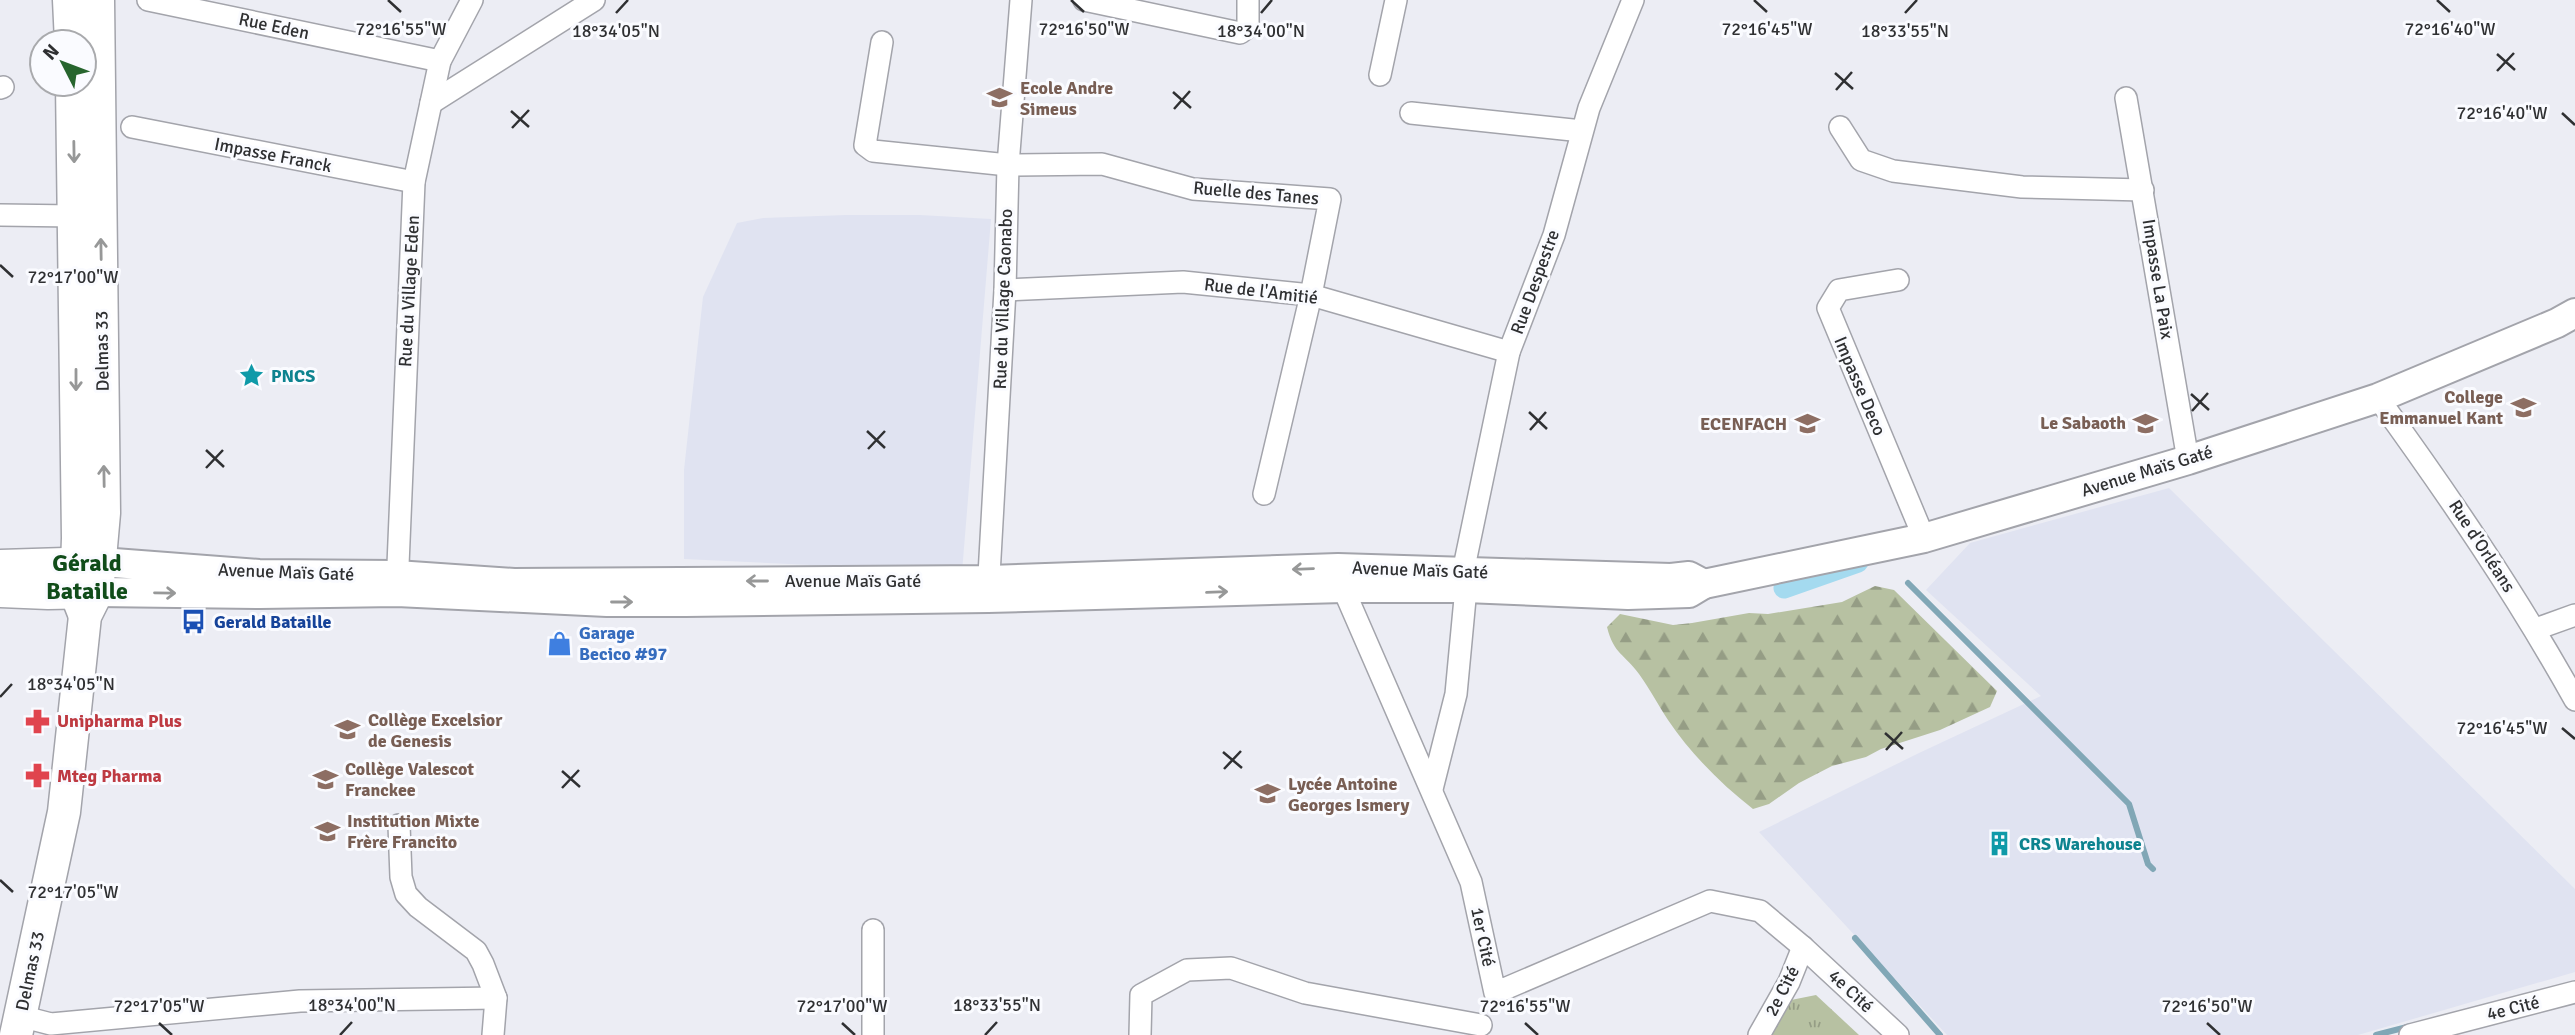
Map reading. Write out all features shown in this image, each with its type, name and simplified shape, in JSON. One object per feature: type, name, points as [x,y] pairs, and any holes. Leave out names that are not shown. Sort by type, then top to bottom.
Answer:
[{"type":"main road","points":[[69,0],[70,28]]},
{"type":"main road","name":"Delmas 33","points":[[18,1026],[64,812],[87,585],[104,513],[99,0]]},
{"type":"main road","name":"Delmas 33","points":[[72,98],[87,585]]},
{"type":"main road","name":"Avenue Maïs Gaté","points":[[0,566],[87,585]]},
{"type":"main road","name":"Avenue Maïs Gaté","points":[[0,591],[87,585]]},
{"type":"street","name":"Rue Eden","points":[[148,0],[440,61]]},
{"type":"street","name":"Rue du Village Eden","points":[[396,583],[414,182],[440,61],[472,0]]},
{"type":"street","points":[[431,103],[593,0]]},
{"type":"street","name":"Rue du Village Caonabo","points":[[988,589],[1005,290],[1008,165],[1021,0]]},
{"type":"street","points":[[1084,0],[1240,33],[1248,27],[1248,0]]},
{"type":"street","points":[[1380,75],[1396,0]]},
{"type":"street","name":"Rue Despestre","points":[[1432,789],[1456,694],[1465,580],[1509,352],[1554,235],[1589,107],[1633,0]]},
{"type":"street","name":"Ruelle des Tanes","points":[[882,42],[865,145],[868,149],[1008,165],[1102,164],[1193,189],[1330,200],[1311,295],[1264,494]]},
{"type":"street","name":"Impasse La Paix","points":[[2126,98],[2188,460]]},
{"type":"street","points":[[1411,113],[1582,131]]},
{"type":"street","name":"Impasse Franck","points":[[132,127],[414,182]]},
{"type":"street","points":[[1840,127],[1861,160],[1893,171],[2022,187],[2143,190]]},
{"type":"street","points":[[0,215],[75,216]]},
{"type":"street","name":"Impasse Deco","points":[[1898,280],[1839,290],[1828,308],[1924,538]]},
{"type":"street","name":"Rue de l'Amitié","points":[[1005,290],[1183,282],[1311,295],[1509,352]]},
{"type":"street","name":"Avenue Maïs Gaté","points":[[87,585],[260,594],[396,583],[607,602],[1340,578],[1465,580],[1628,595],[1689,593],[1704,584],[1924,538],[2188,460],[2378,398],[2575,313]]},
{"type":"street","name":"Rue d'Orléans","points":[[2378,398],[2455,505],[2536,629],[2575,700]]},
{"type":"street","name":"1er Cité","points":[[1340,578],[1471,882],[1495,993],[1710,901],[1760,911],[1803,947]]},
{"type":"street","points":[[2536,629],[2575,614]]},
{"type":"street","points":[[399,825],[401,877],[406,894],[418,908],[476,951],[496,998],[493,1035]]},
{"type":"street","points":[[873,930],[873,1035]]},
{"type":"street","name":"2e Cité","points":[[1759,1035],[1789,982],[1803,947]]},
{"type":"street","name":"4e Cité","points":[[1803,947],[1898,1035]]},
{"type":"street","points":[[1140,1035],[1141,995],[1187,970],[1231,968],[1305,993],[1479,1030],[1495,993]]},
{"type":"street","name":"4e Cité","points":[[2410,1035],[2575,992]]},
{"type":"street","points":[[18,1026],[51,1024],[87,1028],[300,1001],[496,998]]},
{"type":"shaded area","points":[[846,215],[991,219],[962,572],[684,559],[684,470],[703,297],[737,223],[763,218]]},
{"type":"shaded area","points":[[2169,488],[2575,889],[2575,972],[2358,1035],[1947,1035],[1759,832],[2041,696],[1926,590],[1970,543]]},
{"type":"green space","points":[[1875,586],[1894,590],[1997,691],[1990,707],[1940,730],[1881,749],[1866,757],[1832,766],[1799,783],[1769,804],[1753,809],[1718,779],[1686,745],[1634,667],[1617,649],[1607,627],[1620,614],[1673,625],[1749,613],[1768,614],[1842,602]]},
{"type":"green space","points":[[1816,995],[1859,1035],[1771,1035],[1791,1000]]},
{"type":"waterway","points":[[1784,588],[1858,562]]},
{"type":"waterway","points":[[1908,583],[2129,804],[2148,864],[2153,869]]},
{"type":"waterway","points":[[1855,938],[1940,1035]]},
{"type":"waterway","points":[[2376,1035],[2411,1026]]},
{"type":"place","name":"Ecole Andre Simeus","points":[[1000,98]]},
{"type":"place","name":"PNCS","points":[[251,376]]},
{"type":"place","name":"College Emmanuel Kant","points":[[2523,407]]},
{"type":"place","name":"Le Sabaoth","points":[[2146,423]]},
{"type":"place","name":"ECENFACH","points":[[1807,424]]},
{"type":"place","name":"Gerald Bataille","points":[[194,622]]},
{"type":"place","name":"Garage Becico #97","points":[[559,643]]},
{"type":"place","name":"Unipharma Plus","points":[[37,721]]},
{"type":"place","name":"Collège Excelsior de Genesis","points":[[348,730]]},
{"type":"place","name":"Mteg Pharma","points":[[37,776]]},
{"type":"place","name":"Collège Valescot Franckee","points":[[325,779]]},
{"type":"place","name":"Lycée Antoine Georges Ismery","points":[[1268,794]]},
{"type":"place","name":"Institution Mixte Frère Francito","points":[[327,831]]},
{"type":"place","name":"CRS Warehouse","points":[[1999,844]]},
{"type":"district","name":"Gérald Bataille","points":[[87,577]]}]
